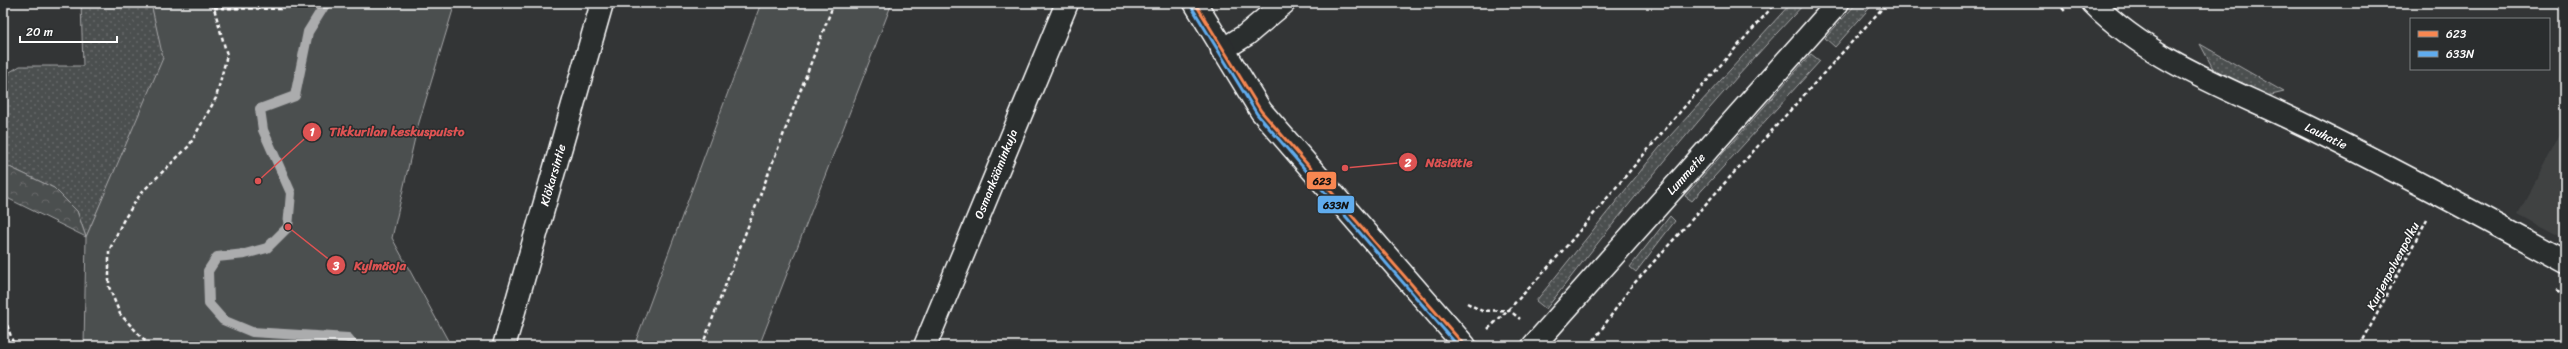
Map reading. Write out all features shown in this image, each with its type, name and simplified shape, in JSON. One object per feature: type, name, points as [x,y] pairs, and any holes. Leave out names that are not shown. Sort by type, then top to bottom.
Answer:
[{"type":"street","name":"Klökarsintie","points":[[504,346],[602,3]]},
{"type":"street","name":"Osmankääminkuja","points":[[925,346],[1067,3]]},
{"type":"street","points":[[1195,3],[1222,50],[1261,112],[1465,346]]},
{"type":"street","points":[[1222,50],[1246,35],[1284,3]]},
{"type":"street","name":"Lummetie","points":[[1537,342],[1838,3]]},
{"type":"street","name":"Lauhatie","points":[[2093,3],[2108,18],[2140,41],[2232,94],[2277,112],[2441,193],[2565,262]]},
{"type":"path","points":[[150,346],[120,314],[109,287],[109,251],[123,221],[141,193],[189,146],[216,98],[227,55],[214,8],[210,3]]},
{"type":"path","points":[[702,346],[834,3]]},
{"type":"path","points":[[1460,300],[1482,311],[1509,310],[1592,216],[1699,89],[1776,3]]},
{"type":"path","points":[[1590,346],[1630,288],[1887,3]]},
{"type":"path","points":[[214,8],[283,9]]},
{"type":"path","name":"Kurjenpolvenpolku","points":[[2360,346],[2441,193]]},
{"type":"path","points":[[1509,310],[1537,342]]},
{"type":"path","points":[[3,312],[14,346]]},
{"type":"shaded area","points":[[2565,126],[2565,239],[2518,214]]},
{"type":"green space","points":[[81,3],[151,3],[164,58],[86,237],[77,211],[54,188],[3,164],[3,76],[20,66],[83,66]]},
{"type":"green space","points":[[151,3],[455,3],[417,129],[392,238],[451,346],[84,346],[86,237],[163,58]]},
{"type":"green space","points":[[761,3],[892,3],[759,346],[634,346]]},
{"type":"green space","points":[[1791,3],[1805,3],[1704,114],[1608,230],[1546,309],[1536,301],[1660,147]]},
{"type":"green space","points":[[1857,3],[1874,3],[1835,47],[1825,38]]},
{"type":"green space","points":[[2200,44],[2284,92],[2259,98],[2217,76]]},
{"type":"green space","points":[[1811,54],[1820,61],[1692,201],[1685,196]]},
{"type":"green space","points":[[3,164],[54,188],[77,211],[86,237],[3,196]]},
{"type":"green space","points":[[1670,216],[1675,221],[1636,272],[1630,267]]},
{"type":"waterway","points":[[326,3],[308,32],[295,96],[260,109],[263,130],[291,193],[288,227],[267,248],[245,254],[217,257],[208,271],[209,304],[223,320],[252,332],[348,338],[354,346]]},
{"type":"transit line","name":"623","points":[[1195,3],[1261,111],[1465,346]]},
{"type":"transit line","name":"633N","points":[[1191,6],[1257,114],[1458,346]]},
{"type":"place","name":"Näsiätie","points":[[1345,168]]},
{"type":"place","name":"Tikkurilan keskuspuisto","points":[[258,181]]},
{"type":"place","name":"Kylmäoja","points":[[288,227]]}]
